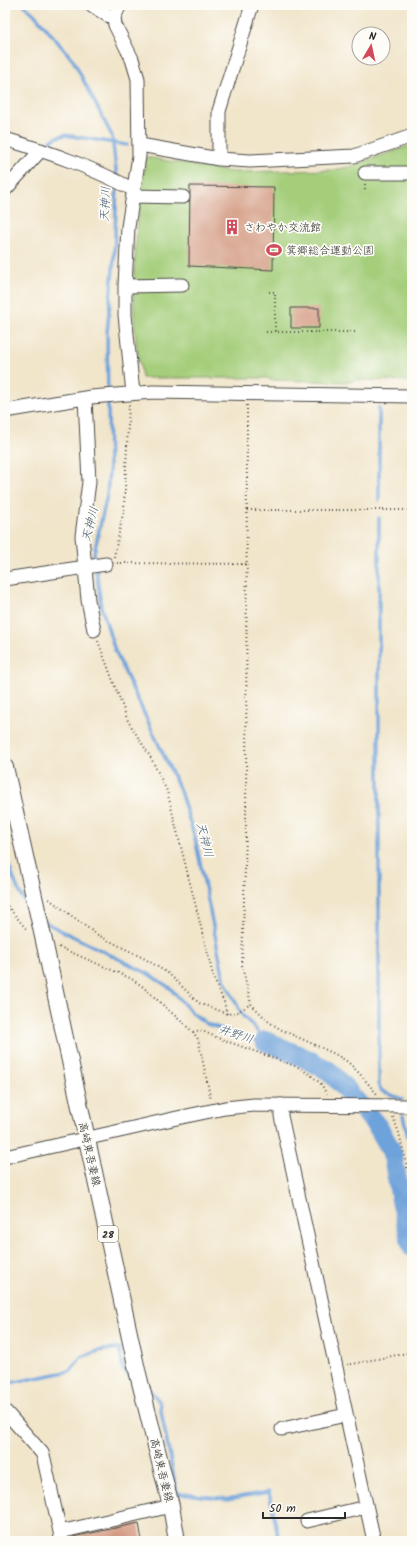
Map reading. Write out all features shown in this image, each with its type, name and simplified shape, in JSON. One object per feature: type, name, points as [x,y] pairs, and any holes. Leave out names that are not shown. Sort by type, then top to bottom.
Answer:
[{"type":"main road","name":"高崎東吾妻線","points":[[5,767],[137,1370],[171,1506],[177,1541]]},
{"type":"street","points":[[92,5],[107,15],[114,17]]},
{"type":"street","points":[[120,5],[114,17],[115,25],[132,59],[138,79],[138,120],[140,145],[131,190],[125,286],[128,393]]},
{"type":"street","points":[[219,159],[219,111],[252,5]]},
{"type":"street","points":[[140,145],[219,159],[250,161],[354,156],[412,136]]},
{"type":"street","points":[[5,139],[41,150],[110,176],[131,190],[183,197]]},
{"type":"street","points":[[5,190],[41,150]]},
{"type":"street","points":[[365,173],[412,173]]},
{"type":"street","points":[[125,286],[182,285]]},
{"type":"street","points":[[5,411],[128,393],[185,392],[412,396]]},
{"type":"street","points":[[88,398],[89,482],[82,536],[89,567],[88,600],[94,630]]},
{"type":"street","points":[[5,579],[106,564]]},
{"type":"street","points":[[281,1105],[281,1116],[374,1541]]},
{"type":"street","points":[[5,1156],[236,1106],[412,1106]]},
{"type":"street","points":[[5,1411],[42,1453],[61,1536],[171,1506]]},
{"type":"street","points":[[282,1428],[346,1415]]},
{"type":"street","points":[[307,1521],[366,1507]]},
{"type":"path","points":[[269,292],[275,292],[275,332]]},
{"type":"path","points":[[266,332],[358,332]]},
{"type":"path","points":[[128,393],[129,402],[124,509],[113,564],[247,564]]},
{"type":"path","points":[[248,393],[246,834],[242,965],[251,1004],[269,1022],[280,1029],[335,1054],[348,1062],[372,1088],[379,1106],[393,1116],[399,1133],[412,1188]]},
{"type":"path","points":[[247,510],[412,510]]},
{"type":"path","points":[[94,630],[128,721],[151,758],[168,791],[214,979],[224,1002],[227,1014]]},
{"type":"path","points":[[5,903],[13,914]]},
{"type":"path","points":[[56,905],[96,934],[147,960],[169,974],[199,1003],[227,1014],[236,1013],[251,1004]]},
{"type":"path","points":[[60,948],[130,978],[142,986],[193,1032],[198,1039],[213,1111]]},
{"type":"path","points":[[193,1032],[200,1030],[298,1067],[321,1084],[341,1106]]},
{"type":"path","points":[[336,1368],[412,1352]]},
{"type":"green space","name":"箕郷総合運動公園","points":[[412,145],[412,381],[356,380],[350,382],[271,380],[267,378],[142,378],[134,321],[134,274],[146,157],[232,172],[333,170],[348,167]]},
{"type":"building","name":"さわやか交流館","points":[[190,186],[274,187],[273,270],[189,266]]},
{"type":"building","points":[[291,308],[319,308],[319,328],[291,328]]},
{"type":"building","points":[[139,1523],[142,1541],[73,1541],[73,1537]]},
{"type":"waterway","name":"天神川","points":[[24,5],[34,14],[73,60],[112,136],[117,178]]},
{"type":"waterway","points":[[45,145],[57,137],[65,135],[127,145]]},
{"type":"waterway","name":"天神川","points":[[117,184],[114,258],[107,333],[109,472],[107,495],[94,553],[101,606],[115,651],[179,788],[195,838],[224,979],[242,1015],[265,1041]]},
{"type":"waterway","points":[[379,407],[379,500]]},
{"type":"waterway","points":[[379,518],[379,1086],[382,1091],[402,1099]]},
{"type":"waterway","name":"井野川","points":[[5,857],[19,892],[31,909]]},
{"type":"waterway","name":"井野川","points":[[45,921],[50,925],[147,973],[170,988],[191,1012],[207,1024],[257,1041],[265,1041]]},
{"type":"waterway","name":"井野川","points":[[265,1041],[307,1059],[329,1071],[378,1127],[390,1148],[393,1157],[412,1247]]},
{"type":"waterway","points":[[403,1116],[412,1153]]},
{"type":"waterway","points":[[5,1384],[71,1371],[81,1357],[99,1351],[119,1348],[123,1370],[132,1379]]},
{"type":"waterway","points":[[148,1388],[159,1401],[177,1493],[227,1499],[269,1492],[279,1541]]},
{"type":"place","name":"さわやか交流館","points":[[232,227]]},
{"type":"place","name":"箕郷総合運動公園","points":[[274,250]]}]
